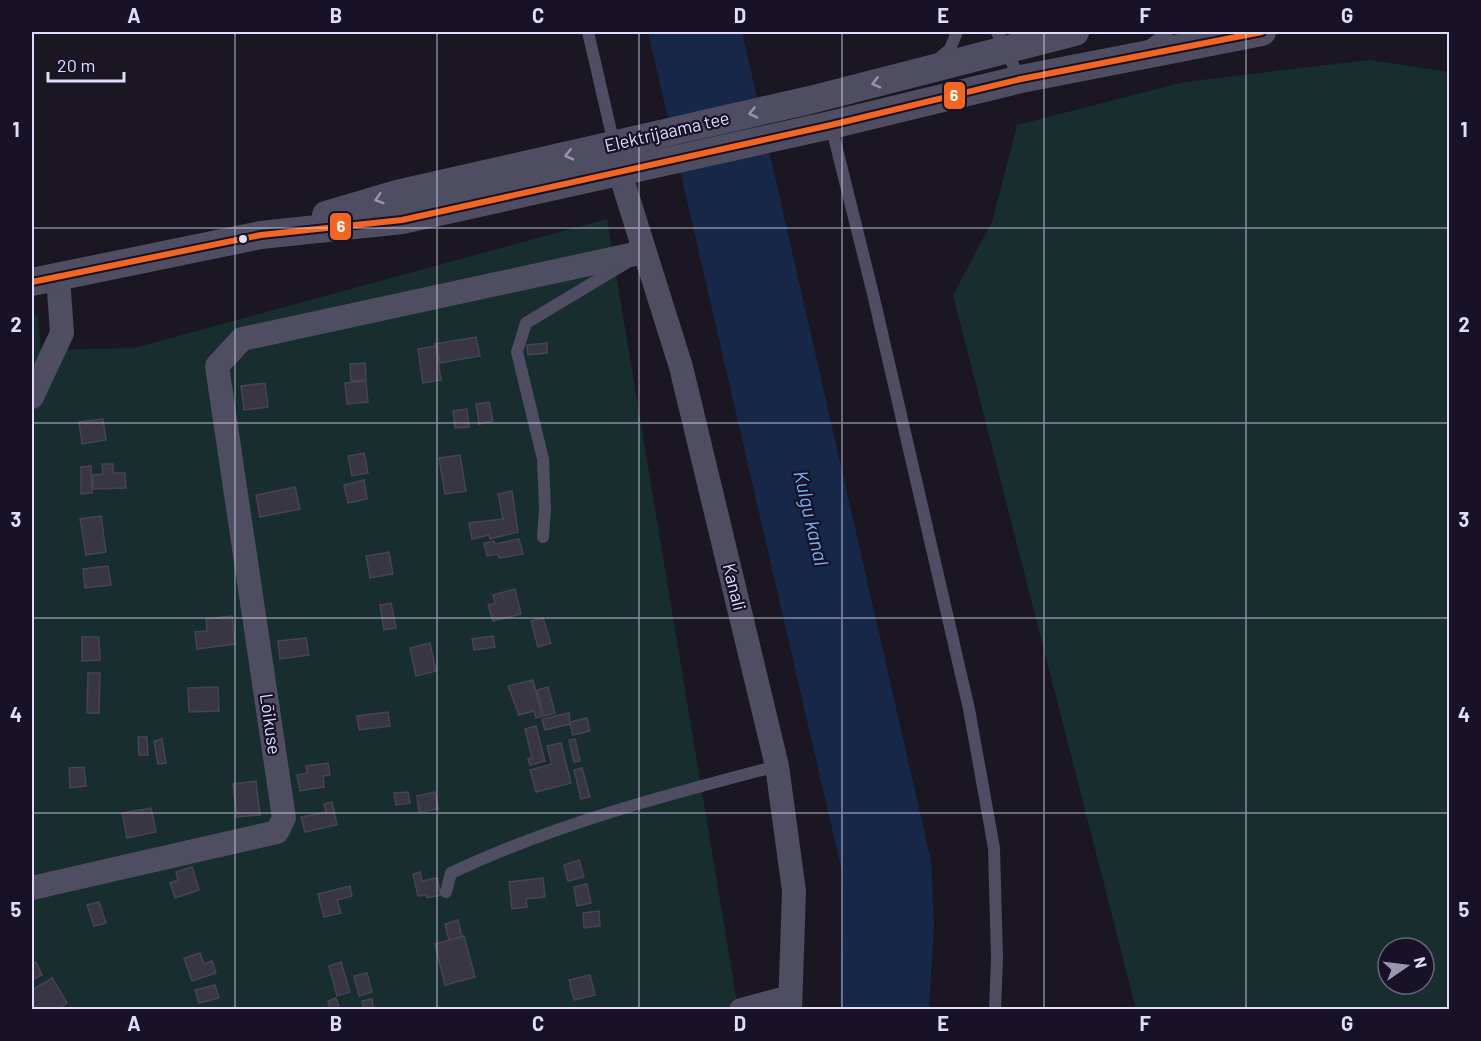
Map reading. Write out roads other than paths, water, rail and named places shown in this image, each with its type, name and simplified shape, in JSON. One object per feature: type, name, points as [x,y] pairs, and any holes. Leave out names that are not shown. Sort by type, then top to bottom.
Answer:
[{"type":"street","name":"Elektrijaama tee","points":[[621,158],[810,100],[924,70],[1001,40],[1075,32]]},
{"type":"street","name":"Elektrijaama tee","points":[[45,280],[261,235],[397,194],[823,127],[1021,79],[1262,32]]},
{"type":"street","name":"Kanali","points":[[621,158],[644,252],[681,367],[777,766],[794,891],[790,1003]]},
{"type":"street","name":"Lõikuse","points":[[32,888],[278,832],[284,818],[217,366],[242,339],[644,252]]},
{"type":"street","points":[[32,397],[63,333],[45,280]]},
{"type":"street","points":[[741,1010],[790,1003]]},
{"type":"lane","points":[[588,32],[621,158]]},
{"type":"lane","points":[[924,70],[950,49],[957,32]]},
{"type":"lane","points":[[1138,56],[1167,32]]},
{"type":"lane","points":[[1001,40],[1021,79]]},
{"type":"lane","points":[[823,127],[873,294],[969,709],[994,848],[997,958],[995,1010]]},
{"type":"lane","points":[[543,537],[546,509],[543,459],[517,352],[526,323],[644,252]]},
{"type":"lane","points":[[447,892],[451,873],[500,850],[654,798],[777,766]]},
{"type":"water","name":"Kulgu kanal","points":[[648,32],[742,32],[931,861],[934,924],[929,1009],[840,1009],[842,872]]}]
